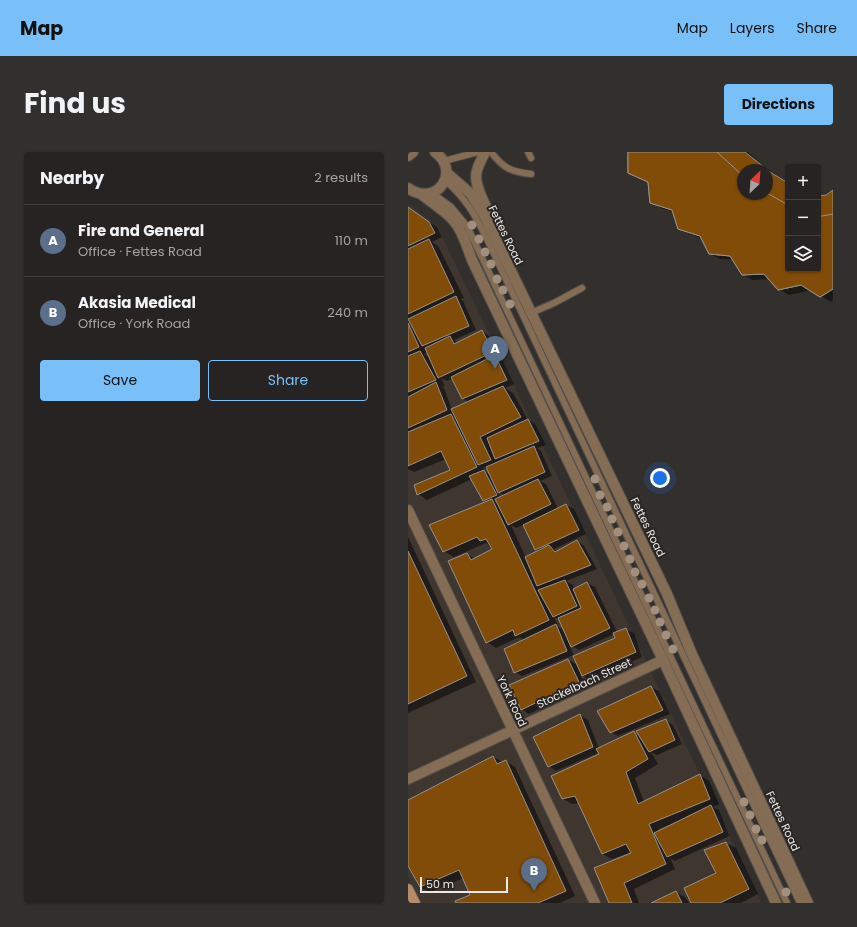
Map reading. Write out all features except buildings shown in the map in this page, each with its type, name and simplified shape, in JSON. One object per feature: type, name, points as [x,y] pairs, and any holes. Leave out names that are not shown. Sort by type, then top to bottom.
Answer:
[{"type":"main road","points":[[408,889],[415,903]]},
{"type":"street","points":[[413,192],[432,193],[441,187],[446,177],[444,161],[435,152]]},
{"type":"street","points":[[485,152],[477,171],[477,183],[498,232],[499,246]]},
{"type":"street","name":"Fettes Road","points":[[446,177],[471,194],[484,215],[667,594],[694,658],[808,903]]},
{"type":"street","points":[[413,192],[448,215],[461,232],[472,260],[776,903]]},
{"type":"street","name":"York Road","points":[[408,510],[595,903]]},
{"type":"street","name":"Stockelbach Street","points":[[408,780],[662,660]]},
{"type":"lane","points":[[444,161],[478,152]]},
{"type":"lane","points":[[491,152],[510,170],[531,174]]},
{"type":"lane","points":[[446,177],[474,213],[487,239],[800,903]]},
{"type":"lane","points":[[432,193],[451,207],[467,226],[787,903]]},
{"type":"lane","points":[[531,313],[582,288]]},
{"type":"shaded area","points":[[408,204],[430,220],[440,232],[761,903],[421,903],[408,876]]},
{"type":"place","name":"Fire and General","points":[[495,369]]},
{"type":"place","name":"Akasia Medical","points":[[534,891]]}]
